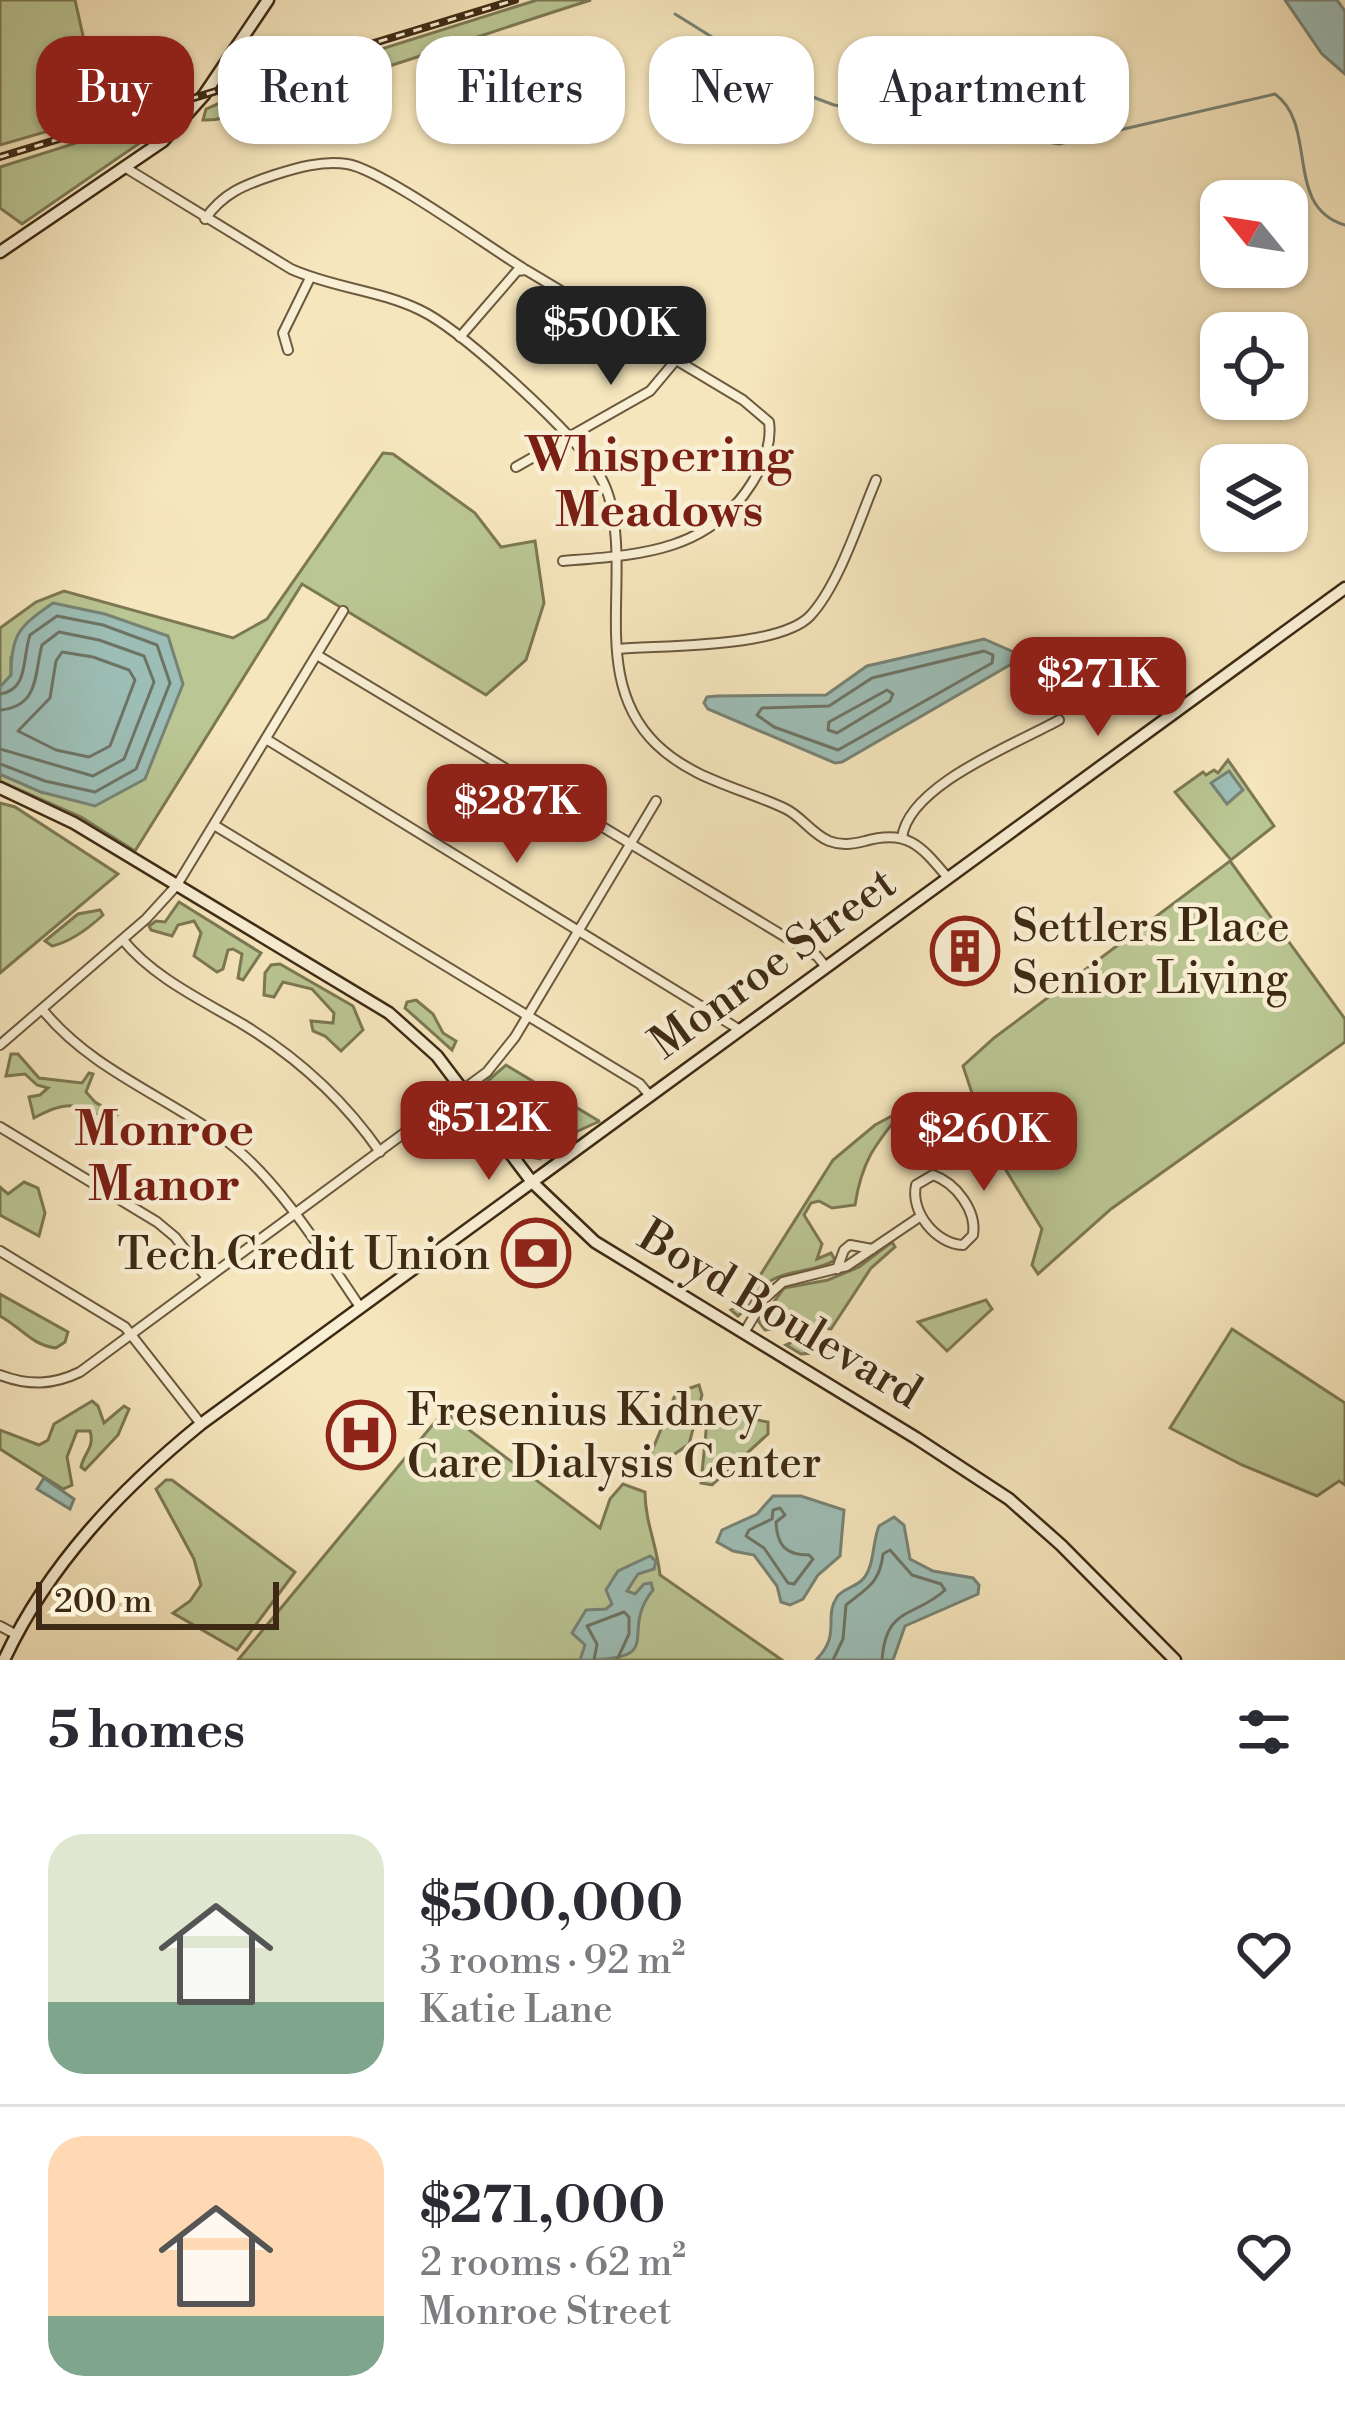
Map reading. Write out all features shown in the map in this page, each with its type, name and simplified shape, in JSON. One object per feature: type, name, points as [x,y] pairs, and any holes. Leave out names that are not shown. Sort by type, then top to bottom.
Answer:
[{"type":"street","points":[[0,252],[126,169],[190,112],[268,0]]},
{"type":"street","points":[[205,219],[229,192],[245,184],[302,166],[346,163],[398,189],[765,415],[770,428],[766,450],[750,486],[717,524],[671,548],[563,561]]},
{"type":"street","points":[[126,169],[310,278],[399,301],[460,337],[591,462],[609,496],[621,684],[630,712],[669,756],[713,782],[785,808],[827,840],[847,844],[882,837],[915,843],[948,878]]},
{"type":"street","points":[[460,337],[518,271],[526,270]]},
{"type":"street","points":[[288,350],[283,333],[310,278]]},
{"type":"street","points":[[516,467],[650,391],[676,360]]},
{"type":"street","points":[[618,649],[762,638],[795,628],[824,596],[876,480]]},
{"type":"street","name":"Monroe Street","points":[[4,1651],[56,1572],[104,1513],[149,1467],[202,1424],[1345,588]]},
{"type":"street","points":[[0,1045],[123,940],[177,885],[343,610]]},
{"type":"street","points":[[317,655],[817,956],[826,967]]},
{"type":"street","points":[[902,838],[909,813],[928,794],[1060,720]]},
{"type":"street","points":[[266,740],[740,1030]]},
{"type":"street","name":"Boyd Boulevard","points":[[0,788],[74,823],[388,1013],[437,1056],[532,1182],[595,1242],[1009,1499],[1175,1660]]},
{"type":"street","points":[[0,1375],[40,1384],[60,1382],[380,1152],[502,1057],[656,801]]},
{"type":"street","points":[[214,825],[529,1015],[640,1084],[650,1096]]},
{"type":"street","points":[[123,940],[149,968],[249,1028],[304,1068],[347,1110],[380,1152]]},
{"type":"street","points":[[42,1009],[93,1058],[231,1145],[294,1215],[360,1307]]},
{"type":"street","points":[[0,1127],[157,1222],[207,1278]]},
{"type":"street","points":[[934,1175],[956,1189],[975,1227],[968,1242],[959,1246],[940,1237],[921,1216],[914,1202],[916,1185],[934,1175]]},
{"type":"street","points":[[744,1333],[764,1299],[783,1282],[836,1270],[921,1216]]},
{"type":"street","points":[[836,1270],[850,1245],[872,1250]]},
{"type":"street","points":[[0,1251],[132,1334],[202,1424]]},
{"type":"street","points":[[0,1626],[16,1635]]},
{"type":"green space","points":[[0,0],[75,0],[83,36],[36,36],[36,135],[0,145]]},
{"type":"green space","points":[[537,0],[591,0],[481,36],[423,36]]},
{"type":"green space","points":[[416,38],[416,57],[392,65],[392,46]]},
{"type":"green space","points":[[218,104],[218,119],[203,120],[206,109]]},
{"type":"green space","points":[[72,144],[138,144],[22,224],[0,208],[0,167]]},
{"type":"green space","points":[[383,453],[393,454],[475,513],[501,547],[535,541],[544,603],[526,660],[486,695],[302,584],[135,851],[81,817],[0,781],[0,774],[41,792],[11,656],[11,676],[0,687],[0,628],[36,602],[64,591],[233,638],[267,619]]},
{"type":"green space","points":[[1228,760],[1274,826],[1231,860],[1175,792],[1203,772],[1218,773]]},
{"type":"green space","points":[[0,803],[15,807],[118,874],[0,973]]},
{"type":"green space","points":[[1230,861],[1345,1019],[1345,1042],[1111,1209],[1038,1274],[1032,1265],[1042,1229],[993,1149],[966,1123],[976,1105],[963,1066]]},
{"type":"green space","points":[[179,902],[261,953],[243,980],[238,978],[242,954],[233,949],[217,972],[194,956],[201,933],[194,921],[178,925],[172,936],[151,930],[149,926],[156,921],[165,922]]},
{"type":"green space","points":[[100,910],[103,915],[73,938],[52,946],[45,941],[78,914]]},
{"type":"green space","points":[[280,964],[353,1006],[363,1030],[341,1051],[313,1031],[311,1021],[333,1023],[334,1013],[312,989],[283,982],[274,997],[264,995],[265,973],[271,965]]},
{"type":"green space","points":[[416,1000],[433,1014],[443,1033],[456,1041],[452,1050],[405,1008],[407,1002]]},
{"type":"green space","points":[[11,1054],[18,1054],[39,1078],[82,1083],[93,1074],[86,1092],[117,1115],[110,1123],[89,1111],[65,1106],[34,1118],[29,1097],[48,1088],[25,1074],[6,1076]]},
{"type":"green space","points":[[506,1065],[600,1121],[540,1159],[524,1156],[479,1100],[477,1090]]},
{"type":"green space","points":[[903,1110],[871,1154],[855,1205],[832,1208],[819,1201],[811,1203],[804,1215],[822,1244],[817,1259],[831,1253],[835,1260],[774,1279],[738,1316],[731,1310],[742,1304],[833,1160],[875,1125]]},
{"type":"green space","points":[[24,1182],[38,1188],[45,1213],[39,1236],[0,1215],[0,1187],[8,1194]]},
{"type":"green space","points":[[892,1242],[895,1247],[871,1268],[831,1329],[823,1328],[815,1336],[814,1353],[801,1354],[786,1345],[801,1338],[781,1319],[765,1330],[759,1322],[784,1288],[828,1280],[859,1267]]},
{"type":"green space","points":[[0,1294],[68,1332],[65,1342],[56,1348],[40,1343],[0,1316]]},
{"type":"green space","points":[[986,1300],[992,1309],[947,1351],[918,1322]]},
{"type":"green space","points":[[1232,1329],[1345,1403],[1345,1485],[1339,1481],[1317,1496],[1170,1428]]},
{"type":"green space","points":[[699,1385],[702,1395],[689,1444],[653,1469],[650,1456],[676,1393]]},
{"type":"green space","points":[[92,1401],[104,1423],[124,1406],[129,1409],[118,1435],[85,1470],[81,1467],[90,1446],[90,1431],[77,1431],[67,1457],[72,1485],[63,1489],[0,1449],[0,1430],[39,1445],[48,1440],[54,1424]]},
{"type":"green space","points":[[444,1411],[600,1528],[610,1499],[623,1484],[645,1492],[660,1575],[782,1660],[238,1660]]},
{"type":"green space","points":[[708,1411],[768,1422],[768,1434],[712,1485],[701,1483]]},
{"type":"green space","points":[[166,1480],[295,1572],[237,1650],[173,1613],[201,1585],[194,1559],[156,1489]]},
{"type":"water","points":[[1285,0],[1337,0],[1345,11],[1345,74],[1322,54]]},
{"type":"water","points":[[53,603],[105,614],[168,636],[183,684],[145,779],[95,806],[41,792],[0,774],[0,687],[11,675],[20,632]]},
{"type":"water","points":[[984,639],[1020,659],[842,762],[708,709],[704,703],[707,697],[717,696],[826,695],[867,666]]},
{"type":"water","points":[[1229,771],[1243,790],[1227,804],[1211,783]]},
{"type":"water","points":[[44,1478],[74,1499],[70,1509],[37,1489]]},
{"type":"water","points":[[773,1496],[801,1496],[844,1510],[840,1556],[818,1575],[803,1599],[790,1605],[781,1602],[777,1586],[754,1555],[717,1542],[722,1530],[757,1514]]},
{"type":"water","points":[[894,1517],[904,1525],[910,1559],[933,1571],[973,1578],[979,1585],[978,1594],[905,1626],[893,1660],[816,1660],[828,1642],[837,1597],[866,1576],[879,1526]]},
{"type":"water","points":[[650,1556],[656,1561],[654,1569],[638,1574],[627,1591],[635,1594],[651,1583],[653,1590],[643,1606],[634,1649],[608,1659],[580,1660],[585,1645],[572,1633],[586,1610],[612,1604],[606,1590],[618,1571]]},
{"type":"waterway","points":[[675,14],[802,93],[834,105],[1059,144],[1275,94],[1296,125],[1314,201],[1326,216],[1345,225]]},
{"type":"railway","points":[[0,157],[515,0]]},
{"type":"place","name":"Settlers Place Senior Living","points":[[965,951]]},
{"type":"place","name":"Tech Credit Union","points":[[536,1253]]},
{"type":"place","name":"Fresenius Kidney Care Dialysis Center","points":[[361,1435]]},
{"type":"district","name":"Whispering Meadows","points":[[659,482]]},
{"type":"district","name":"Monroe Manor","points":[[164,1156]]}]
